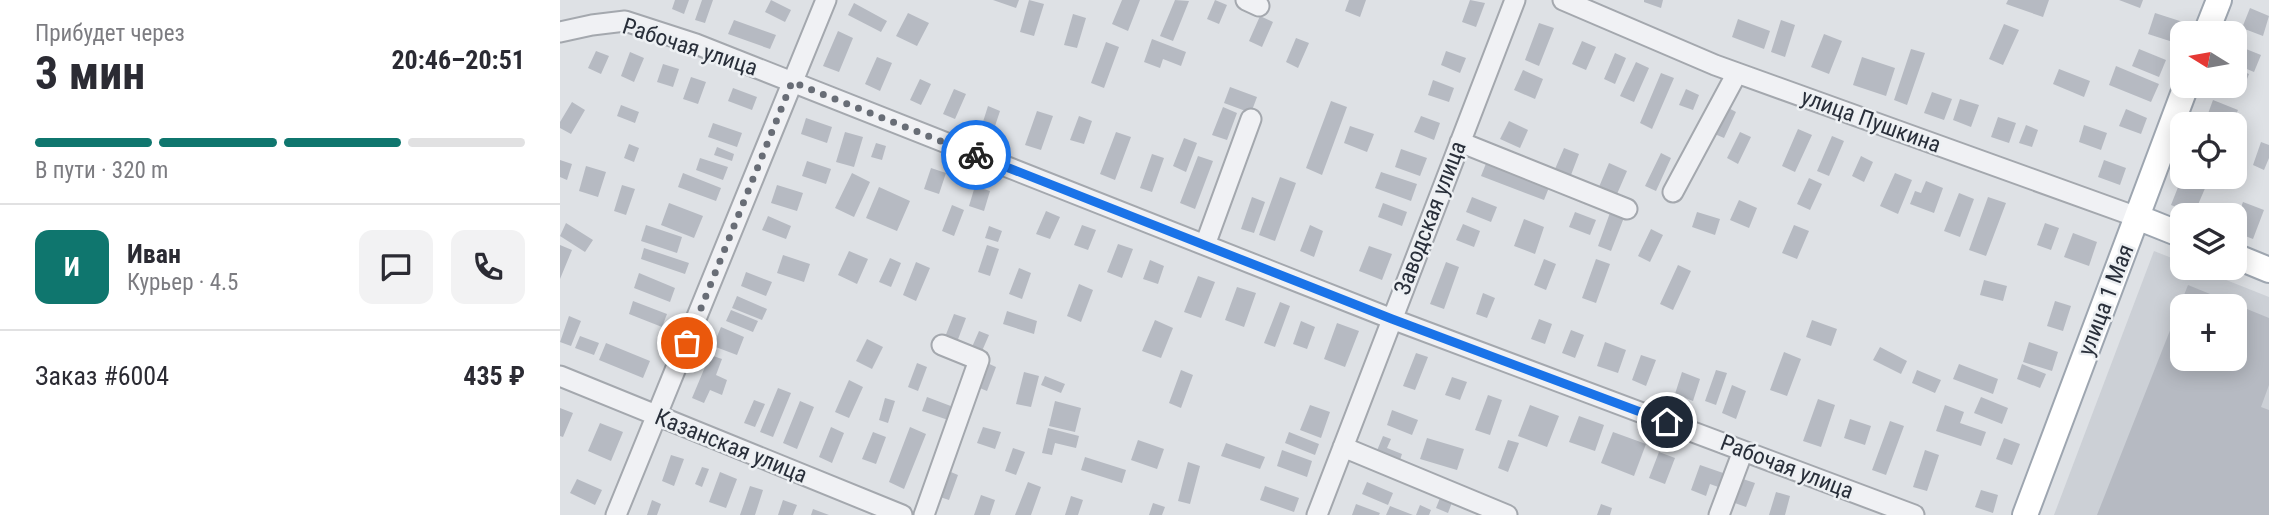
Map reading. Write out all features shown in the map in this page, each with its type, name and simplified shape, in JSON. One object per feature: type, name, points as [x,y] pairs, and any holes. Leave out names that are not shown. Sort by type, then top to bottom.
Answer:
[{"type":"main road","points":[[2211,21],[2219,0]]},
{"type":"main road","name":"улица 1 Мая","points":[[2025,515],[2182,98]]},
{"type":"main road","name":"улица Пушкина","points":[[2137,217],[2170,230]]},
{"type":"main road","points":[[2247,261],[2269,270]]},
{"type":"street","points":[[616,515],[826,0]]},
{"type":"street","name":"Заводская улица","points":[[1317,515],[1515,0]]},
{"type":"street","name":"улица Пушкина","points":[[1563,0],[1737,73],[2137,217]]},
{"type":"street","name":"Рабочая улица","points":[[560,32],[625,21],[695,44],[1392,319],[1914,515]]},
{"type":"street","points":[[1673,192],[1737,73]]},
{"type":"street","points":[[1205,245],[1251,119]]},
{"type":"street","points":[[1460,142],[1627,209]]},
{"type":"street","points":[[924,515],[979,360],[942,345]]},
{"type":"street","name":"Казанская улица","points":[[560,376],[902,515]]},
{"type":"street","points":[[1343,447],[1507,515]]},
{"type":"street","points":[[1719,515],[1743,451]]},
{"type":"shaded area","points":[[2154,251],[2170,257],[2170,280],[2226,280],[2269,297],[2269,515],[2054,515]]},
{"type":"building","points":[[675,0],[689,0],[684,14],[672,9]]},
{"type":"building","points":[[702,0],[713,0],[705,23],[695,20]]},
{"type":"building","points":[[771,0],[791,10],[785,22],[765,12]]},
{"type":"building","points":[[993,0],[1019,0],[1016,8]]},
{"type":"building","points":[[1029,0],[1044,4],[1034,36],[1020,32]]},
{"type":"building","points":[[1122,0],[1140,0],[1128,31],[1112,24]]},
{"type":"building","points":[[1175,0],[1189,1],[1173,41],[1160,36]]},
{"type":"building","points":[[1215,0],[1227,5],[1219,24],[1207,19]]},
{"type":"building","points":[[1349,0],[1366,0],[1360,17],[1345,11]]},
{"type":"building","points":[[1470,0],[1485,3],[1476,27],[1462,22]]},
{"type":"building","points":[[1644,0],[1663,0],[1661,8]]},
{"type":"building","points":[[2008,0],[2049,0],[2043,17],[2006,4]]},
{"type":"building","points":[[2119,0],[2143,0],[2140,8]]},
{"type":"building","points":[[854,3],[887,21],[881,32],[848,15]]},
{"type":"building","points":[[2250,8],[2269,16],[2263,36],[2247,30],[2247,21],[2245,21]]},
{"type":"building","points":[[908,13],[929,23],[917,46],[896,36]]},
{"type":"building","points":[[2155,13],[2180,21],[2170,21],[2170,41],[2148,34]]},
{"type":"building","points":[[1073,14],[1086,18],[1077,48],[1064,45]]},
{"type":"building","points":[[1260,16],[1273,22],[1262,47],[1249,41]]},
{"type":"building","points":[[1738,19],[1770,31],[1764,49],[1732,37]]},
{"type":"building","points":[[734,20],[776,35],[770,49],[728,34]]},
{"type":"building","points":[[1781,20],[1795,25],[1785,57],[1771,52]]},
{"type":"building","points":[[1539,23],[1554,28],[1539,66],[1525,60]]},
{"type":"building","points":[[2004,24],[2019,30],[2003,65],[1989,59]]},
{"type":"building","points":[[838,31],[853,38],[839,72],[823,66]]},
{"type":"building","points":[[1824,34],[1842,41],[1829,74],[1811,67]]},
{"type":"building","points":[[1296,38],[1309,43],[1298,68],[1286,62]]},
{"type":"building","points":[[1152,39],[1186,52],[1181,66],[1163,59],[1160,68],[1144,62]]},
{"type":"building","points":[[1582,41],[1596,47],[1586,70],[1572,64]]},
{"type":"building","points":[[1106,42],[1119,47],[1104,88],[1091,83]]},
{"type":"building","points":[[1911,49],[1925,53],[1907,105],[1894,100]]},
{"type":"building","points":[[2139,49],[2166,60],[2159,77],[2132,66]]},
{"type":"building","points":[[2247,49],[2261,55],[2254,72],[2247,69]]},
{"type":"building","points":[[596,51],[609,56],[601,74],[588,68]]},
{"type":"building","points":[[1446,51],[1466,58],[1460,73],[1441,65]]},
{"type":"building","points":[[630,52],[644,58],[634,82],[621,76]]},
{"type":"building","points":[[1615,53],[1626,58],[1615,84],[1604,79]]},
{"type":"building","points":[[877,57],[892,63],[880,91],[865,84]]},
{"type":"building","points":[[1862,57],[1895,68],[1886,96],[1853,85]]},
{"type":"building","points":[[1636,62],[1649,68],[1634,102],[1620,96]]},
{"type":"building","points":[[663,64],[679,69],[673,87],[657,82]]},
{"type":"building","points":[[2116,66],[2159,84],[2151,102],[2109,85]]},
{"type":"building","points":[[2059,69],[2090,81],[2084,97],[2053,84]]},
{"type":"building","points":[[1523,70],[1543,79],[1535,99],[1514,90]]},
{"type":"building","points":[[1661,73],[1674,78],[1652,129],[1640,123]]},
{"type":"building","points":[[691,77],[706,82],[698,104],[683,99]]},
{"type":"building","points":[[920,79],[931,84],[921,105],[910,100]]},
{"type":"building","points":[[1433,80],[1454,88],[1449,102],[1428,95]]},
{"type":"building","points":[[1230,87],[1257,97],[1251,113],[1224,103]]},
{"type":"building","points":[[733,88],[757,97],[752,110],[728,101]]},
{"type":"building","points":[[954,89],[966,94],[955,119],[943,114]]},
{"type":"building","points":[[1686,89],[1699,95],[1693,110],[1679,105]]},
{"type":"building","points":[[1932,92],[1952,99],[1944,120],[1924,113]]},
{"type":"building","points":[[1960,99],[1979,105],[1971,127],[1953,120]]},
{"type":"building","points":[[2213,100],[2238,110],[2237,112],[2209,112]]},
{"type":"building","points":[[1331,101],[1347,107],[1322,175],[1306,168]]},
{"type":"building","points":[[572,102],[585,110],[571,134],[560,128],[560,122]]},
{"type":"building","points":[[621,105],[639,112],[635,123],[617,116]]},
{"type":"building","points":[[1723,105],[1736,112],[1724,138],[1710,132]]},
{"type":"building","points":[[988,106],[1000,111],[993,132],[981,128]]},
{"type":"building","points":[[1223,107],[1237,113],[1227,140],[1212,135]]},
{"type":"building","points":[[2126,109],[2147,118],[2141,134],[2119,126]]},
{"type":"building","points":[[1037,111],[1053,116],[1041,150],[1025,145]]},
{"type":"building","points":[[1079,116],[1092,121],[1084,144],[1070,140]]},
{"type":"building","points":[[1421,116],[1440,123],[1434,140],[1414,132]]},
{"type":"building","points":[[1998,117],[2016,123],[2009,143],[1991,137]]},
{"type":"building","points":[[806,118],[832,127],[827,143],[801,134]]},
{"type":"building","points":[[1509,121],[1528,130],[1520,148],[1500,139]]},
{"type":"building","points":[[713,123],[742,133],[737,147],[708,137]]},
{"type":"building","points":[[2026,125],[2038,130],[2032,147],[2019,143]]},
{"type":"building","points":[[2084,125],[2107,133],[2101,150],[2079,142]]},
{"type":"building","points":[[1350,126],[1374,134],[1367,152],[1344,143]]},
{"type":"building","points":[[1798,129],[1812,135],[1795,172],[1782,166]]},
{"type":"building","points":[[845,132],[863,137],[854,167],[836,162]]},
{"type":"building","points":[[1116,132],[1131,137],[1115,180],[1100,174]]},
{"type":"building","points":[[1740,132],[1751,137],[1738,164],[1727,158]]},
{"type":"building","points":[[1832,136],[1844,141],[1829,176],[1817,171]]},
{"type":"building","points":[[1184,138],[1197,143],[1186,172],[1173,166]]},
{"type":"building","points":[[2261,142],[2269,145],[2269,158],[2264,170],[2253,165]]},
{"type":"building","points":[[876,143],[886,146],[882,160],[871,157]]},
{"type":"building","points":[[629,144],[639,148],[634,162],[624,158]]},
{"type":"building","points":[[717,147],[734,154],[732,161],[714,155]]},
{"type":"building","points":[[1564,148],[1579,154],[1571,175],[1555,169]]},
{"type":"building","points":[[1401,149],[1427,158],[1420,176],[1395,167]]},
{"type":"building","points":[[1661,153],[1671,158],[1656,191],[1645,186]]},
{"type":"building","points":[[1152,154],[1164,158],[1152,192],[1140,188]]},
{"type":"building","points":[[1198,156],[1213,161],[1195,209],[1180,203]]},
{"type":"building","points":[[1861,156],[1873,162],[1864,182],[1852,176]]},
{"type":"building","points":[[700,158],[728,167],[723,180],[696,170]]},
{"type":"building","points":[[560,160],[572,164],[567,180],[560,177]]},
{"type":"building","points":[[2104,160],[2126,168],[2120,185],[2098,177]]},
{"type":"building","points":[[807,161],[831,169],[826,184],[802,176]]},
{"type":"building","points":[[1487,161],[1550,185],[1544,200],[1481,176]]},
{"type":"building","points":[[1609,163],[1627,171],[1617,194],[1599,187]]},
{"type":"building","points":[[586,166],[606,172],[598,197],[579,191]]},
{"type":"building","points":[[931,168],[946,173],[939,194],[924,189]]},
{"type":"building","points":[[1381,172],[1417,184],[1411,201],[1375,188]]},
{"type":"building","points":[[683,173],[721,188],[716,201],[678,187]]},
{"type":"building","points":[[852,173],[870,182],[854,217],[835,208]]},
{"type":"building","points":[[1895,173],[1912,180],[1898,214],[1880,206]]},
{"type":"building","points":[[1280,177],[1296,183],[1275,241],[1259,235]]},
{"type":"building","points":[[1809,178],[1822,184],[1810,210],[1797,204]]},
{"type":"building","points":[[1926,181],[1943,188],[1934,213],[1910,204],[1915,191],[1921,193]]},
{"type":"building","points":[[622,185],[635,189],[626,215],[614,211]]},
{"type":"building","points":[[777,185],[803,193],[797,211],[771,203]]},
{"type":"building","points":[[975,186],[990,191],[984,211],[969,206]]},
{"type":"building","points":[[879,187],[910,201],[897,231],[866,218]]},
{"type":"building","points":[[2177,189],[2205,189],[2199,203],[2172,203]]},
{"type":"building","points":[[1959,193],[1974,199],[1960,237],[1944,231]]},
{"type":"building","points":[[1252,197],[1265,202],[1254,233],[1241,229]]},
{"type":"building","points":[[1472,197],[1497,207],[1491,222],[1466,212]]},
{"type":"building","points":[[1988,197],[2006,203],[1986,256],[1969,250]]},
{"type":"building","points":[[1739,200],[1757,208],[1749,228],[1730,220]]},
{"type":"building","points":[[669,203],[703,216],[694,238],[661,225]]},
{"type":"building","points":[[1383,203],[1407,212],[1402,226],[1378,217]]},
{"type":"building","points":[[2247,204],[2264,210],[2253,239],[2247,237]]},
{"type":"building","points":[[952,205],[964,210],[954,236],[942,231]]},
{"type":"building","points":[[1611,210],[1625,215],[1611,251],[1598,246]]},
{"type":"building","points":[[1046,211],[1060,217],[1050,239],[1036,234]]},
{"type":"building","points":[[1575,212],[1596,220],[1590,235],[1569,227]]},
{"type":"building","points":[[1697,212],[1720,219],[1715,235],[1692,227]]},
{"type":"building","points":[[768,216],[791,226],[786,239],[762,230]]},
{"type":"building","points":[[1524,219],[1544,227],[1535,254],[1514,246]]},
{"type":"building","points":[[566,223],[593,240],[585,252],[560,236]]},
{"type":"building","points":[[2045,223],[2059,228],[2051,250],[2037,245]]},
{"type":"building","points":[[1463,224],[1480,231],[1474,247],[1456,240]]},
{"type":"building","points":[[646,225],[682,237],[677,253],[641,241]]},
{"type":"building","points":[[1082,225],[1096,230],[1088,250],[1074,245]]},
{"type":"building","points":[[1310,225],[1323,231],[1314,257],[1300,251]]},
{"type":"building","points":[[1794,225],[1809,231],[1797,259],[1782,253]]},
{"type":"building","points":[[989,226],[1002,231],[998,242],[985,238]]},
{"type":"building","points":[[1651,229],[1663,235],[1650,262],[1638,256]]},
{"type":"building","points":[[2073,233],[2097,242],[2089,266],[2064,257]]},
{"type":"building","points":[[1118,244],[1133,249],[1122,278],[1107,272]]},
{"type":"building","points":[[560,245],[572,250],[560,279]]},
{"type":"building","points":[[987,245],[999,249],[990,276],[978,272]]},
{"type":"building","points":[[1369,246],[1392,254],[1382,280],[1359,271]]},
{"type":"building","points":[[644,248],[689,263],[685,274],[641,259]]},
{"type":"building","points":[[849,251],[868,259],[857,284],[838,275]]},
{"type":"building","points":[[783,255],[810,264],[804,282],[777,273]]},
{"type":"building","points":[[890,258],[901,263],[891,287],[879,282]]},
{"type":"building","points":[[1544,259],[1556,264],[1546,290],[1534,285]]},
{"type":"building","points":[[1596,259],[1610,264],[1596,303],[1582,298]]},
{"type":"building","points":[[1150,260],[1164,266],[1158,284],[1143,279]]},
{"type":"building","points":[[916,262],[930,268],[916,301],[903,295]]},
{"type":"building","points":[[1446,262],[1459,267],[1444,309],[1430,304]]},
{"type":"building","points":[[1678,265],[1691,271],[1673,310],[1660,304]]},
{"type":"building","points":[[1019,268],[1031,273],[1022,299],[1009,294]]},
{"type":"building","points":[[746,272],[772,282],[766,296],[741,286]]},
{"type":"building","points":[[639,273],[675,288],[670,302],[634,288]]},
{"type":"building","points":[[1198,276],[1215,282],[1201,318],[1184,312]]},
{"type":"building","points":[[1984,280],[2007,286],[2003,301],[1980,295]]},
{"type":"building","points":[[1079,284],[1093,290],[1081,322],[1067,316]]},
{"type":"building","points":[[2188,285],[2210,294],[2184,294]]},
{"type":"building","points":[[1237,287],[1256,293],[1244,327],[1225,320]]},
{"type":"building","points":[[1483,293],[1495,298],[1487,318],[1476,314]]},
{"type":"building","points":[[737,296],[767,309],[762,320],[732,308]]},
{"type":"building","points":[[633,301],[667,314],[662,327],[629,314]]},
{"type":"building","points":[[2055,301],[2071,306],[2063,331],[2047,326]]},
{"type":"building","points":[[1280,302],[1290,306],[1275,347],[1264,343]]},
{"type":"building","points":[[2247,309],[2269,318],[2269,385],[2261,407],[2269,410],[2269,515],[2097,515],[2170,330],[2170,371],[2247,371]]},
{"type":"building","points":[[731,310],[758,321],[753,332],[726,321]]},
{"type":"building","points":[[1007,311],[1037,321],[1034,334],[1003,324]]},
{"type":"building","points":[[954,314],[966,318],[957,342],[945,337]]},
{"type":"building","points":[[569,316],[581,321],[571,346],[560,342]]},
{"type":"building","points":[[1539,319],[1552,324],[1545,344],[1531,339]]},
{"type":"building","points":[[1155,320],[1173,328],[1161,358],[1142,351]]},
{"type":"building","points":[[1812,320],[1837,329],[1831,346],[1806,337]]},
{"type":"building","points":[[1301,321],[1315,327],[1307,349],[1293,344]]},
{"type":"building","points":[[1337,323],[1359,331],[1345,367],[1324,359]]},
{"type":"building","points":[[721,327],[744,337],[737,355],[713,346]]},
{"type":"building","points":[[1571,330],[1584,335],[1575,358],[1562,353]]},
{"type":"building","points":[[979,331],[989,335],[982,351],[972,347]]},
{"type":"building","points":[[580,336],[599,343],[594,355],[575,348]]},
{"type":"building","points":[[867,339],[883,347],[872,369],[856,361]]},
{"type":"building","points":[[1605,342],[1626,350],[1618,373],[1597,366]]},
{"type":"building","points":[[2029,342],[2058,352],[2052,371],[2023,362]]},
{"type":"building","points":[[606,343],[650,361],[643,378],[599,360]]},
{"type":"building","points":[[1880,347],[1907,361],[1901,374],[1873,360]]},
{"type":"building","points":[[1784,352],[1801,359],[1787,396],[1770,390]]},
{"type":"building","points":[[1416,353],[1428,357],[1415,390],[1403,386]]},
{"type":"building","points":[[710,355],[722,359],[716,375],[727,380],[722,395],[710,390],[704,403],[692,398]]},
{"type":"building","points":[[1641,355],[1656,360],[1646,386],[1632,380]]},
{"type":"building","points":[[985,362],[996,367],[987,391],[975,386]]},
{"type":"building","points":[[917,363],[927,367],[918,391],[908,387]]},
{"type":"building","points":[[1959,364],[1998,379],[1993,394],[1953,379]]},
{"type":"building","points":[[2022,364],[2046,374],[2040,388],[2017,379]]},
{"type":"building","points":[[1181,370],[1193,375],[1181,408],[1169,403]]},
{"type":"building","points":[[1716,370],[1727,373],[1716,405],[1705,401]]},
{"type":"building","points":[[1917,370],[1941,380],[1935,393],[1912,383]]},
{"type":"building","points":[[1024,372],[1039,376],[1031,407],[1016,404]]},
{"type":"building","points":[[1682,372],[1700,379],[1693,401],[1675,394]]},
{"type":"building","points":[[1045,376],[1065,384],[1061,393],[1041,385]]},
{"type":"building","points":[[1452,377],[1467,382],[1460,400],[1445,395]]},
{"type":"building","points":[[849,380],[863,387],[849,418],[835,412]]},
{"type":"building","points":[[1732,385],[1746,391],[1736,419],[1722,413]]},
{"type":"building","points":[[778,388],[791,393],[773,437],[760,432]]},
{"type":"building","points":[[1488,395],[1502,400],[1490,435],[1475,430]]},
{"type":"building","points":[[927,397],[956,408],[951,421],[922,411]]},
{"type":"building","points":[[1981,397],[2008,408],[2002,424],[1974,413]]},
{"type":"building","points":[[885,398],[895,401],[888,423],[879,420]]},
{"type":"building","points":[[1818,399],[1835,405],[1821,447],[1803,441]]},
{"type":"building","points":[[754,400],[765,404],[755,427],[744,423]]},
{"type":"building","points":[[800,401],[814,407],[797,449],[783,443]]},
{"type":"building","points":[[1055,401],[1081,408],[1075,432],[1049,426]]},
{"type":"building","points":[[1310,405],[1330,412],[1321,438],[1300,430]]},
{"type":"building","points":[[1530,405],[1559,416],[1547,447],[1518,436]]},
{"type":"building","points":[[1945,405],[1964,412],[1960,423],[1986,432],[1981,446],[1936,431]]},
{"type":"building","points":[[560,408],[573,413],[563,437],[560,436]]},
{"type":"building","points":[[1392,410],[1418,420],[1412,435],[1387,425]]},
{"type":"building","points":[[1579,416],[1604,425],[1595,451],[1569,442]]},
{"type":"building","points":[[1850,419],[1871,426],[1865,445],[1844,438]]},
{"type":"building","points":[[1890,421],[1904,426],[1886,475],[1872,470]]},
{"type":"building","points":[[600,423],[623,432],[611,461],[588,451]]},
{"type":"building","points":[[831,427],[844,433],[832,463],[819,457]]},
{"type":"building","points":[[910,427],[926,434],[904,489],[889,482]]},
{"type":"building","points":[[983,427],[1001,432],[995,449],[977,443]]},
{"type":"building","points":[[1048,428],[1079,436],[1076,448],[1055,443],[1052,455],[1042,453]]},
{"type":"building","points":[[873,432],[886,437],[876,464],[862,459]]},
{"type":"building","points":[[1289,432],[1319,444],[1315,455],[1285,443]]},
{"type":"building","points":[[1613,432],[1646,444],[1634,476],[1601,463]]},
{"type":"building","points":[[1383,436],[1391,439],[1387,448],[1402,454],[1399,463],[1376,453]]},
{"type":"building","points":[[1427,438],[1464,449],[1457,470],[1420,459]]},
{"type":"building","points":[[2004,438],[2020,444],[2012,465],[1996,459]]},
{"type":"building","points":[[1138,440],[1164,449],[1157,469],[1131,460]]},
{"type":"building","points":[[1508,440],[1519,443],[1508,472],[1498,468]]},
{"type":"building","points":[[1226,443],[1265,457],[1260,469],[1221,456]]},
{"type":"building","points":[[1013,448],[1025,452],[1016,475],[1005,471]]},
{"type":"building","points":[[1282,450],[1312,461],[1307,477],[1277,466]]},
{"type":"building","points":[[1925,450],[1939,455],[1927,491],[1913,487]]},
{"type":"building","points":[[1659,452],[1675,458],[1665,484],[1649,478]]},
{"type":"building","points":[[671,455],[684,459],[674,486],[662,481]]},
{"type":"building","points":[[1085,457],[1126,470],[1122,483],[1081,470]]},
{"type":"building","points":[[1188,462],[1200,466],[1190,504],[1178,501]]},
{"type":"building","points":[[1700,465],[1726,474],[1721,488],[1710,484],[1706,496],[1691,490]]},
{"type":"building","points":[[702,467],[709,469],[702,487],[695,484]]},
{"type":"building","points":[[946,470],[958,475],[949,500],[937,496]]},
{"type":"building","points":[[720,472],[737,479],[726,508],[709,502]]},
{"type":"building","points":[[1740,478],[1755,483],[1746,507],[1732,502]]},
{"type":"building","points":[[577,479],[602,490],[595,505],[570,493]]},
{"type":"building","points":[[1028,482],[1041,487],[1031,515],[1015,515]]},
{"type":"building","points":[[1367,482],[1393,493],[1388,505],[1362,494]]},
{"type":"building","points":[[750,486],[763,490],[755,515],[740,515]]},
{"type":"building","points":[[1265,486],[1299,498],[1294,512],[1260,500]]},
{"type":"building","points":[[1981,490],[1998,495],[1993,513],[1975,507]]},
{"type":"building","points":[[1776,492],[1790,496],[1785,515],[1769,515]]},
{"type":"building","points":[[1442,493],[1454,497],[1448,513],[1436,508]]},
{"type":"building","points":[[981,495],[995,500],[990,515],[974,515]]},
{"type":"building","points":[[1071,496],[1083,500],[1078,515],[1065,515]]},
{"type":"building","points":[[652,500],[661,504],[657,515],[647,515]]},
{"type":"building","points":[[783,500],[797,505],[793,515],[778,515]]},
{"type":"building","points":[[1153,503],[1165,507],[1162,515],[1149,515]]},
{"type":"building","points":[[1356,504],[1380,513],[1352,515]]},
{"type":"building","points":[[1601,504],[1612,508],[1610,515],[1597,515]]},
{"type":"building","points":[[1420,505],[1431,510],[1429,515],[1416,515]]},
{"type":"building","points":[[1390,506],[1413,515],[1386,515]]},
{"type":"building","points":[[813,509],[829,515],[811,515]]},
{"type":"way so far","points":[[687,343],[792,82],[976,155]]},
{"type":"route","points":[[976,155],[1392,319],[1667,422]]}]
